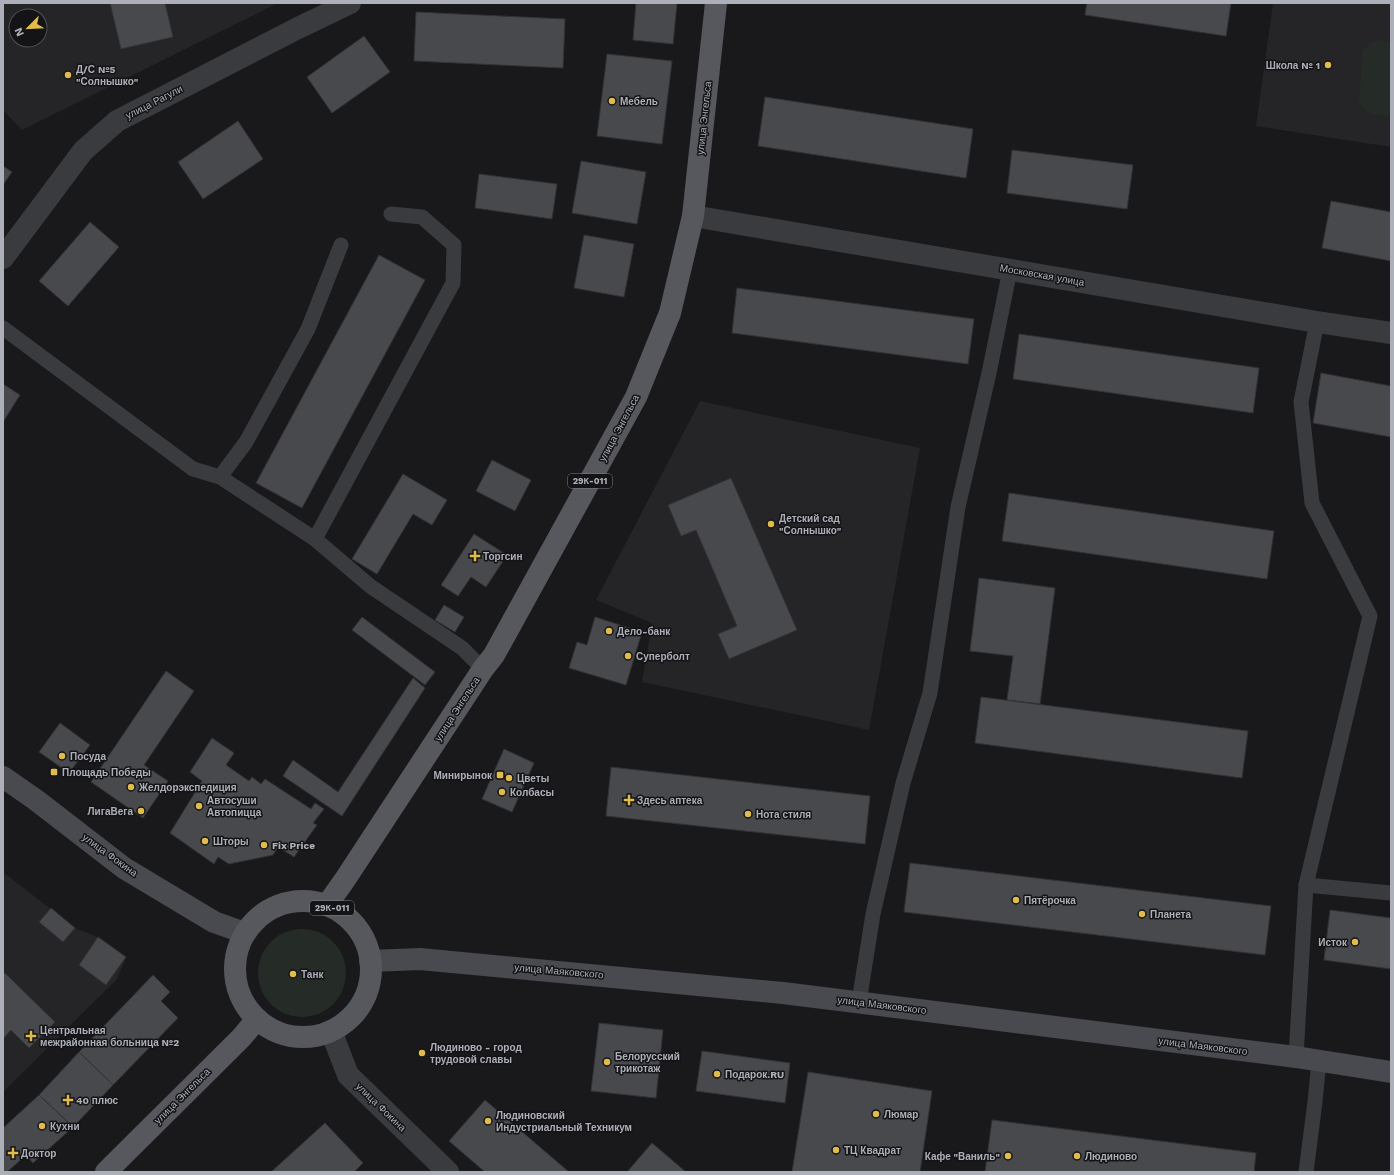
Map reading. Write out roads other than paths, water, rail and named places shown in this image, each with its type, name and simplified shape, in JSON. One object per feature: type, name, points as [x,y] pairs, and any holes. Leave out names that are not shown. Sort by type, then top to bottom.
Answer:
[{"type":"main road","name":"улица Энгельса","points":[[327,905],[498,648],[636,397],[670,313],[693,216],[716,3]]},
{"type":"main road","name":"29К-011","points":[[304,900],[327,905],[343,914],[356,927],[366,943],[370,961],[369,982],[362,1002],[349,1019],[331,1031],[312,1036],[292,1036],[273,1030],[257,1019],[243,1000],[235,978],[236,955],[245,933],[260,916],[281,904],[304,900]]},
{"type":"main road","name":"улица Энгельса","points":[[106,1172],[241,1038],[257,1019]]},
{"type":"street","name":"улица Рагули","points":[[3,258],[83,151],[117,121],[350,3]]},
{"type":"street","name":"Московская улица","points":[[693,216],[1317,322],[1391,333]]},
{"type":"street","name":"улица Фокина","points":[[3,777],[36,800],[124,868],[214,922],[245,933]]},
{"type":"street","name":"улица Маяковского","points":[[370,961],[420,959],[767,991],[1296,1057],[1391,1072]]},
{"type":"street","name":"улица Фокина","points":[[331,1031],[348,1075],[448,1172]]},
{"type":"lane","points":[[315,539],[453,283],[454,245],[422,217],[391,214]]},
{"type":"lane","points":[[220,477],[246,442],[308,329],[341,245]]},
{"type":"lane","points":[[859,1002],[873,914],[904,783],[930,693],[958,507],[989,373],[1010,270]]},
{"type":"lane","points":[[1296,1057],[1306,885],[1370,616],[1312,503],[1301,402],[1317,322]]},
{"type":"lane","points":[[3,328],[193,469],[220,477],[315,539],[370,586],[462,648],[483,669]]},
{"type":"lane","points":[[1306,885],[1391,893]]},
{"type":"lane","points":[[1306,1172],[1319,1061]]},
{"type":"place","name":"Школа № 1","points":[[1328,65]]},
{"type":"place","name":"Д/С №5 \"Солнышко\"","points":[[68,75]]},
{"type":"place","name":"Мебель","points":[[612,101]]},
{"type":"place","name":"Детский сад \"Солнышко\"","points":[[771,524]]},
{"type":"place","name":"Торгсин","points":[[475,556]]},
{"type":"place","name":"Дело-банк","points":[[609,631]]},
{"type":"place","name":"Суперболт","points":[[628,656]]},
{"type":"place","name":"Посуда","points":[[62,756]]},
{"type":"place","name":"Площадь Победы","points":[[54,772]]},
{"type":"place","name":"Минирынок","points":[[500,775]]},
{"type":"place","name":"Цветы","points":[[509,778]]},
{"type":"place","name":"Желдорэкспедиция","points":[[131,787]]},
{"type":"place","name":"Колбасы","points":[[502,792]]},
{"type":"place","name":"Здесь аптека","points":[[629,800]]},
{"type":"place","name":"Автосуши Автопицца","points":[[199,806]]},
{"type":"place","name":"ЛигаВега","points":[[141,811]]},
{"type":"place","name":"Нота стиля","points":[[748,814]]},
{"type":"place","name":"Шторы","points":[[205,841]]},
{"type":"place","name":"Fix Price","points":[[264,845]]},
{"type":"place","name":"Пятёрочка","points":[[1016,900]]},
{"type":"place","name":"Планета","points":[[1142,914]]},
{"type":"place","name":"Исток","points":[[1355,942]]},
{"type":"place","name":"Танк","points":[[293,974]]},
{"type":"place","name":"Центральная межрайонная больница №2","points":[[31,1036]]},
{"type":"place","name":"Людиново - город трудовой славы","points":[[422,1053]]},
{"type":"place","name":"Белорусский трикотаж","points":[[607,1062]]},
{"type":"place","name":"Подарок.RU","points":[[717,1074]]},
{"type":"place","name":"40 плюс","points":[[68,1100]]},
{"type":"place","name":"Люмар","points":[[876,1114]]},
{"type":"place","name":"Людиновский Индустриальный Техникум","points":[[488,1121]]},
{"type":"place","name":"Кухни","points":[[42,1126]]},
{"type":"place","name":"ТЦ Квадрат","points":[[836,1150]]},
{"type":"place","name":"Доктор","points":[[13,1153]]},
{"type":"place","name":"Кафе \"Ваниль\"","points":[[1008,1156]]},
{"type":"place","name":"Людиново","points":[[1077,1156]]}]
